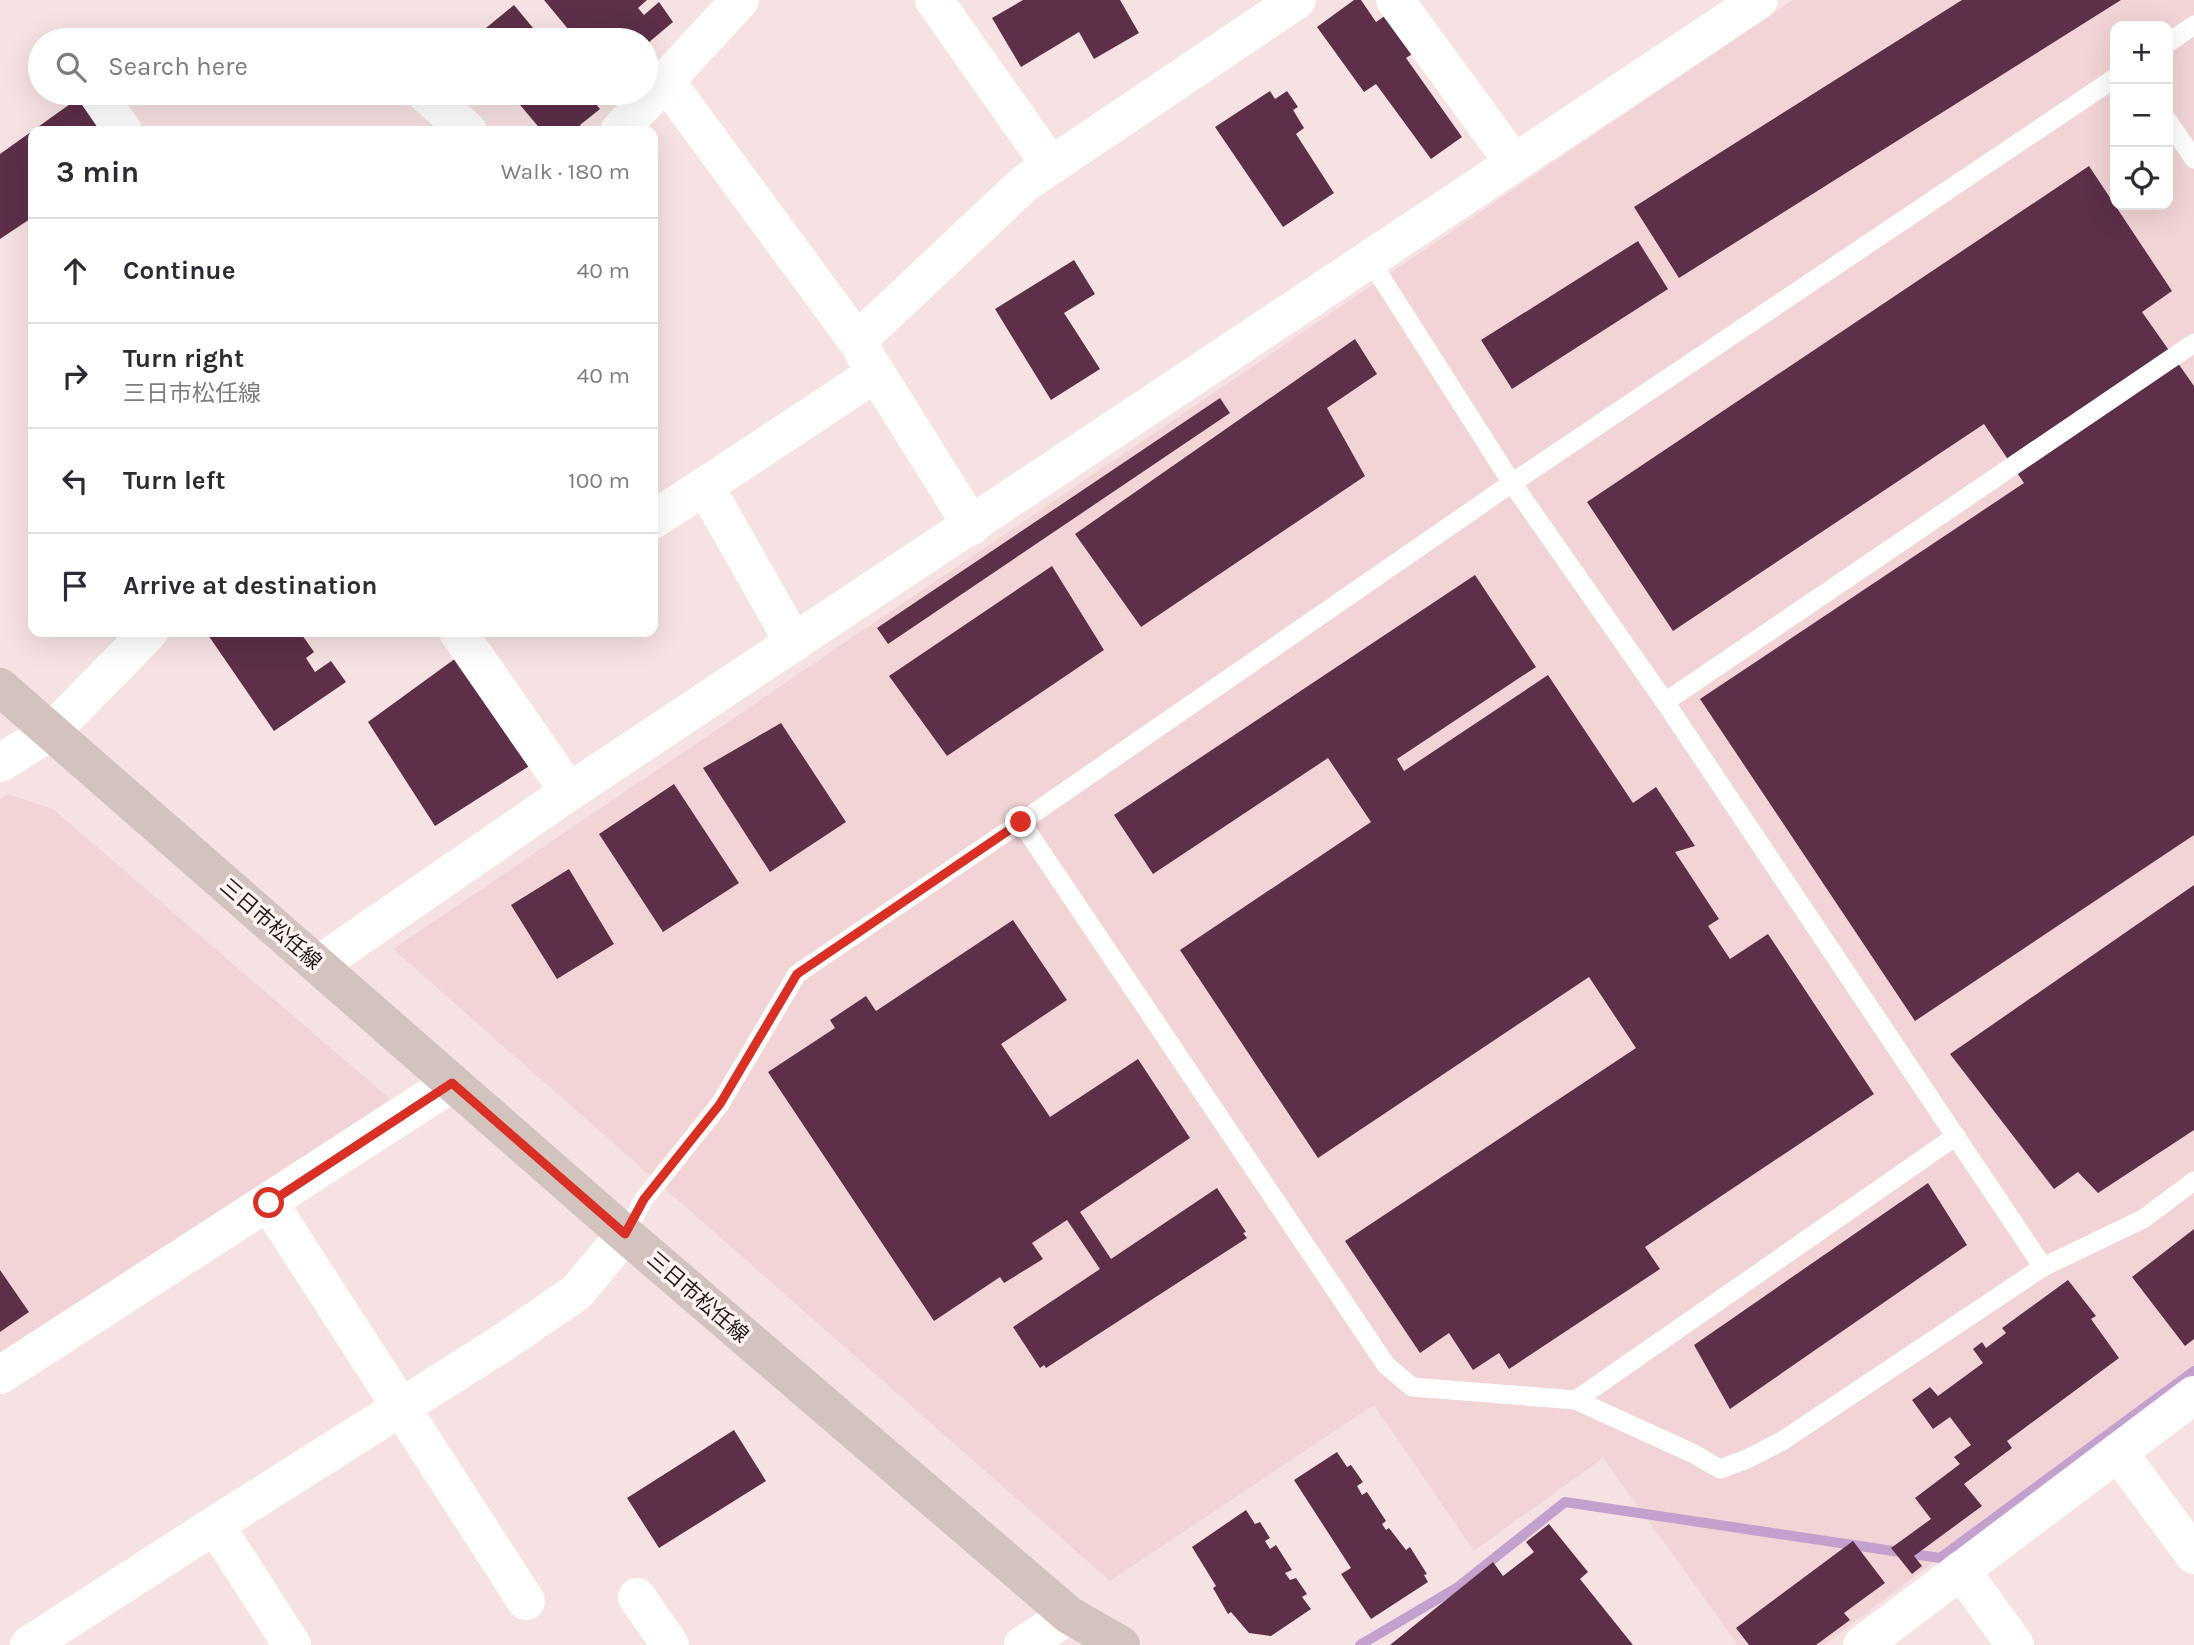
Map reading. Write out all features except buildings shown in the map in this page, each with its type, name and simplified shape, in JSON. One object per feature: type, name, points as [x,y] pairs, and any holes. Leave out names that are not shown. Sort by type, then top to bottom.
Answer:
[{"type":"main road","name":"三日市松任線","points":[[0,687],[625,1234],[1069,1615],[1121,1645]]},
{"type":"street","points":[[658,89],[740,0]]},
{"type":"street","points":[[934,0],[1051,166]]},
{"type":"street","points":[[658,517],[705,486],[866,357],[1025,183],[1297,0]]},
{"type":"street","points":[[1395,0],[1514,163]]},
{"type":"street","points":[[318,965],[569,792],[1759,0]]},
{"type":"street","points":[[666,80],[866,357],[972,526]]},
{"type":"street","points":[[105,105],[120,126]]},
{"type":"street","points":[[439,105],[462,126]]},
{"type":"street","points":[[624,126],[643,105]]},
{"type":"street","points":[[705,486],[793,643]]},
{"type":"street","points":[[0,763],[52,731],[144,637]]},
{"type":"street","points":[[468,637],[569,792]]},
{"type":"street","points":[[0,1375],[452,1083]]},
{"type":"street","points":[[269,1203],[526,1601]]},
{"type":"street","points":[[38,1643],[215,1525],[501,1344],[578,1292],[625,1234]]},
{"type":"street","points":[[1862,1645],[2194,1395]]},
{"type":"street","points":[[2118,1452],[2194,1555]]},
{"type":"street","points":[[215,1525],[292,1645]]},
{"type":"street","points":[[1961,1570],[2015,1645]]},
{"type":"street","points":[[637,1597],[670,1645]]},
{"type":"street","points":[[1023,1645],[1069,1615]]},
{"type":"lane","points":[[2173,40],[2194,25]]},
{"type":"lane","points":[[625,1234],[644,1199],[720,1104],[797,974],[1512,483],[2110,81]]},
{"type":"lane","points":[[2173,128],[2194,159]]},
{"type":"lane","points":[[1370,260],[1512,483],[1665,702],[2043,1267]]},
{"type":"lane","points":[[1665,702],[2194,343]]},
{"type":"lane","points":[[1021,822],[1386,1365],[1412,1387],[1576,1400],[1692,1453],[1720,1469],[1782,1441],[2043,1267],[2143,1219],[2194,1181]]},
{"type":"lane","points":[[1576,1400],[1956,1136]]},
{"type":"shaded area","points":[[1793,0],[2194,0],[2194,1365],[1824,1645],[1738,1645],[1603,1458],[1474,1551],[1374,1405],[1110,1581],[393,949]]},
{"type":"shaded area","points":[[8,794],[53,809],[390,1099],[0,1358],[0,799]]},
{"type":"waterway","points":[[1360,1645],[1458,1587],[1565,1502],[1940,1558],[2194,1371]]},
{"type":"route","points":[[269,1203],[452,1083],[625,1234],[644,1199],[720,1104],[797,974],[1021,822]]}]
